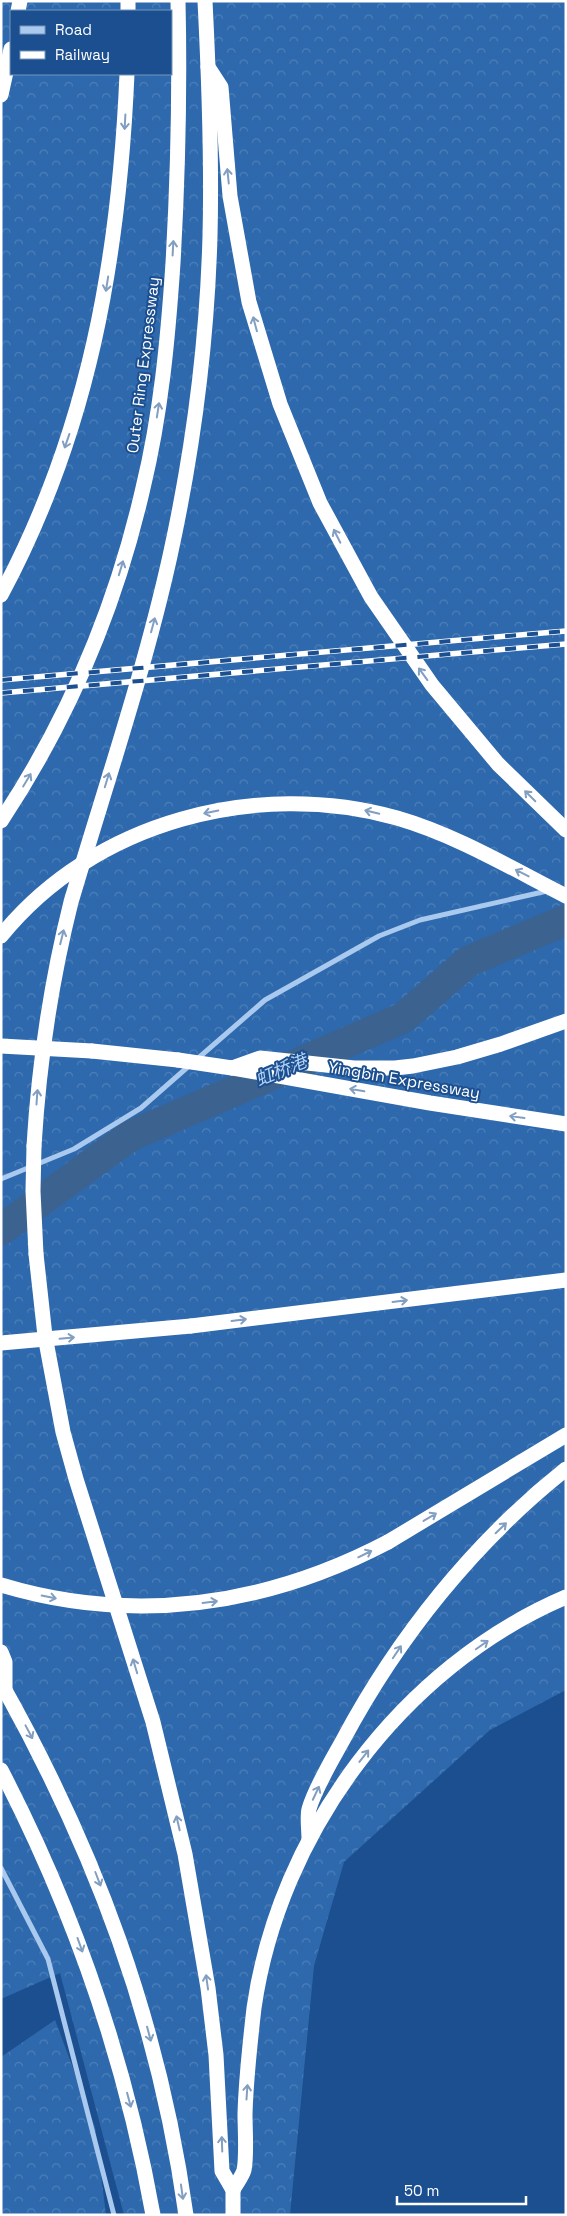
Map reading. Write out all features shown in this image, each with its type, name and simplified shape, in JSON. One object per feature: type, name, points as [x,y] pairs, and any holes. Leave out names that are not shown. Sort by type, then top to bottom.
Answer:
[{"type":"highway","name":"Outer Ring Expressway","points":[[1,821],[36,764],[81,675],[117,583],[144,487],[161,389],[171,290],[178,126],[178,1]]},
{"type":"highway","points":[[205,1],[211,177],[207,290],[202,353],[190,450],[158,608],[71,902],[59,949],[42,1045],[34,1146],[33,1191],[36,1254],[45,1336],[63,1432],[78,1489],[153,1722],[185,1854],[208,1988],[216,2055],[222,2171],[233,2190],[233,2215]]},
{"type":"highway","points":[[1,95],[10,54]]},
{"type":"highway","points":[[208,66],[221,87],[230,196],[238,250],[250,302],[280,404],[320,503],[371,597],[432,685],[498,764],[566,830]]},
{"type":"highway","points":[[1,595],[31,534],[51,486],[71,430],[96,339],[115,236],[124,145],[127,75]]},
{"type":"highway","points":[[1,936],[48,890],[73,871],[126,840],[155,828],[199,814],[276,803],[338,806],[398,818],[456,841],[566,896]]},
{"type":"highway","points":[[232,1068],[260,1058],[354,1068],[386,1069],[413,1066],[457,1057],[566,1021]]},
{"type":"highway","name":"Yingbin Expressway","points":[[1,1046],[71,1049],[178,1060],[566,1124]]},
{"type":"highway","points":[[1,1343],[190,1326],[566,1280]]},
{"type":"highway","points":[[1,1586],[50,1598],[83,1603],[151,1607],[185,1605],[258,1593],[294,1583],[329,1570],[388,1542],[566,1435]]},
{"type":"highway","points":[[309,1840],[309,1810],[332,1761],[372,1690],[402,1644],[447,1586],[490,1538],[566,1469]]},
{"type":"highway","points":[[233,2190],[244,2171],[249,2053],[261,1972],[281,1905],[309,1840],[326,1810],[361,1759],[415,1700],[441,1676],[498,1634],[566,1597]]},
{"type":"highway","points":[[1,1652],[5,1662],[3,1686],[50,1772],[73,1821],[114,1922],[137,1992],[161,2079],[186,2215]]},
{"type":"highway","points":[[1,1770],[34,1835],[76,1932],[108,2025],[132,2111],[153,2215]]},
{"type":"street","points":[[1,1179],[74,1149],[141,1108],[265,1000],[380,936],[420,920],[534,896],[566,885]]},
{"type":"street","points":[[1,1868],[48,1959],[114,2215]]},
{"type":"green space","points":[[1,1],[566,1],[566,1690],[490,1730],[344,1862],[314,1966],[290,2215],[124,2215],[60,1973],[1,1999]]},
{"type":"green space","points":[[55,2020],[95,2127],[106,2215],[1,2215],[1,2057]]},
{"type":"waterway","name":"虹桥港","points":[[1,1230],[130,1136],[403,1018],[469,961],[566,920]]},
{"type":"railway","points":[[1,680],[566,631]]},
{"type":"railway","points":[[1,693],[566,644]]}]
